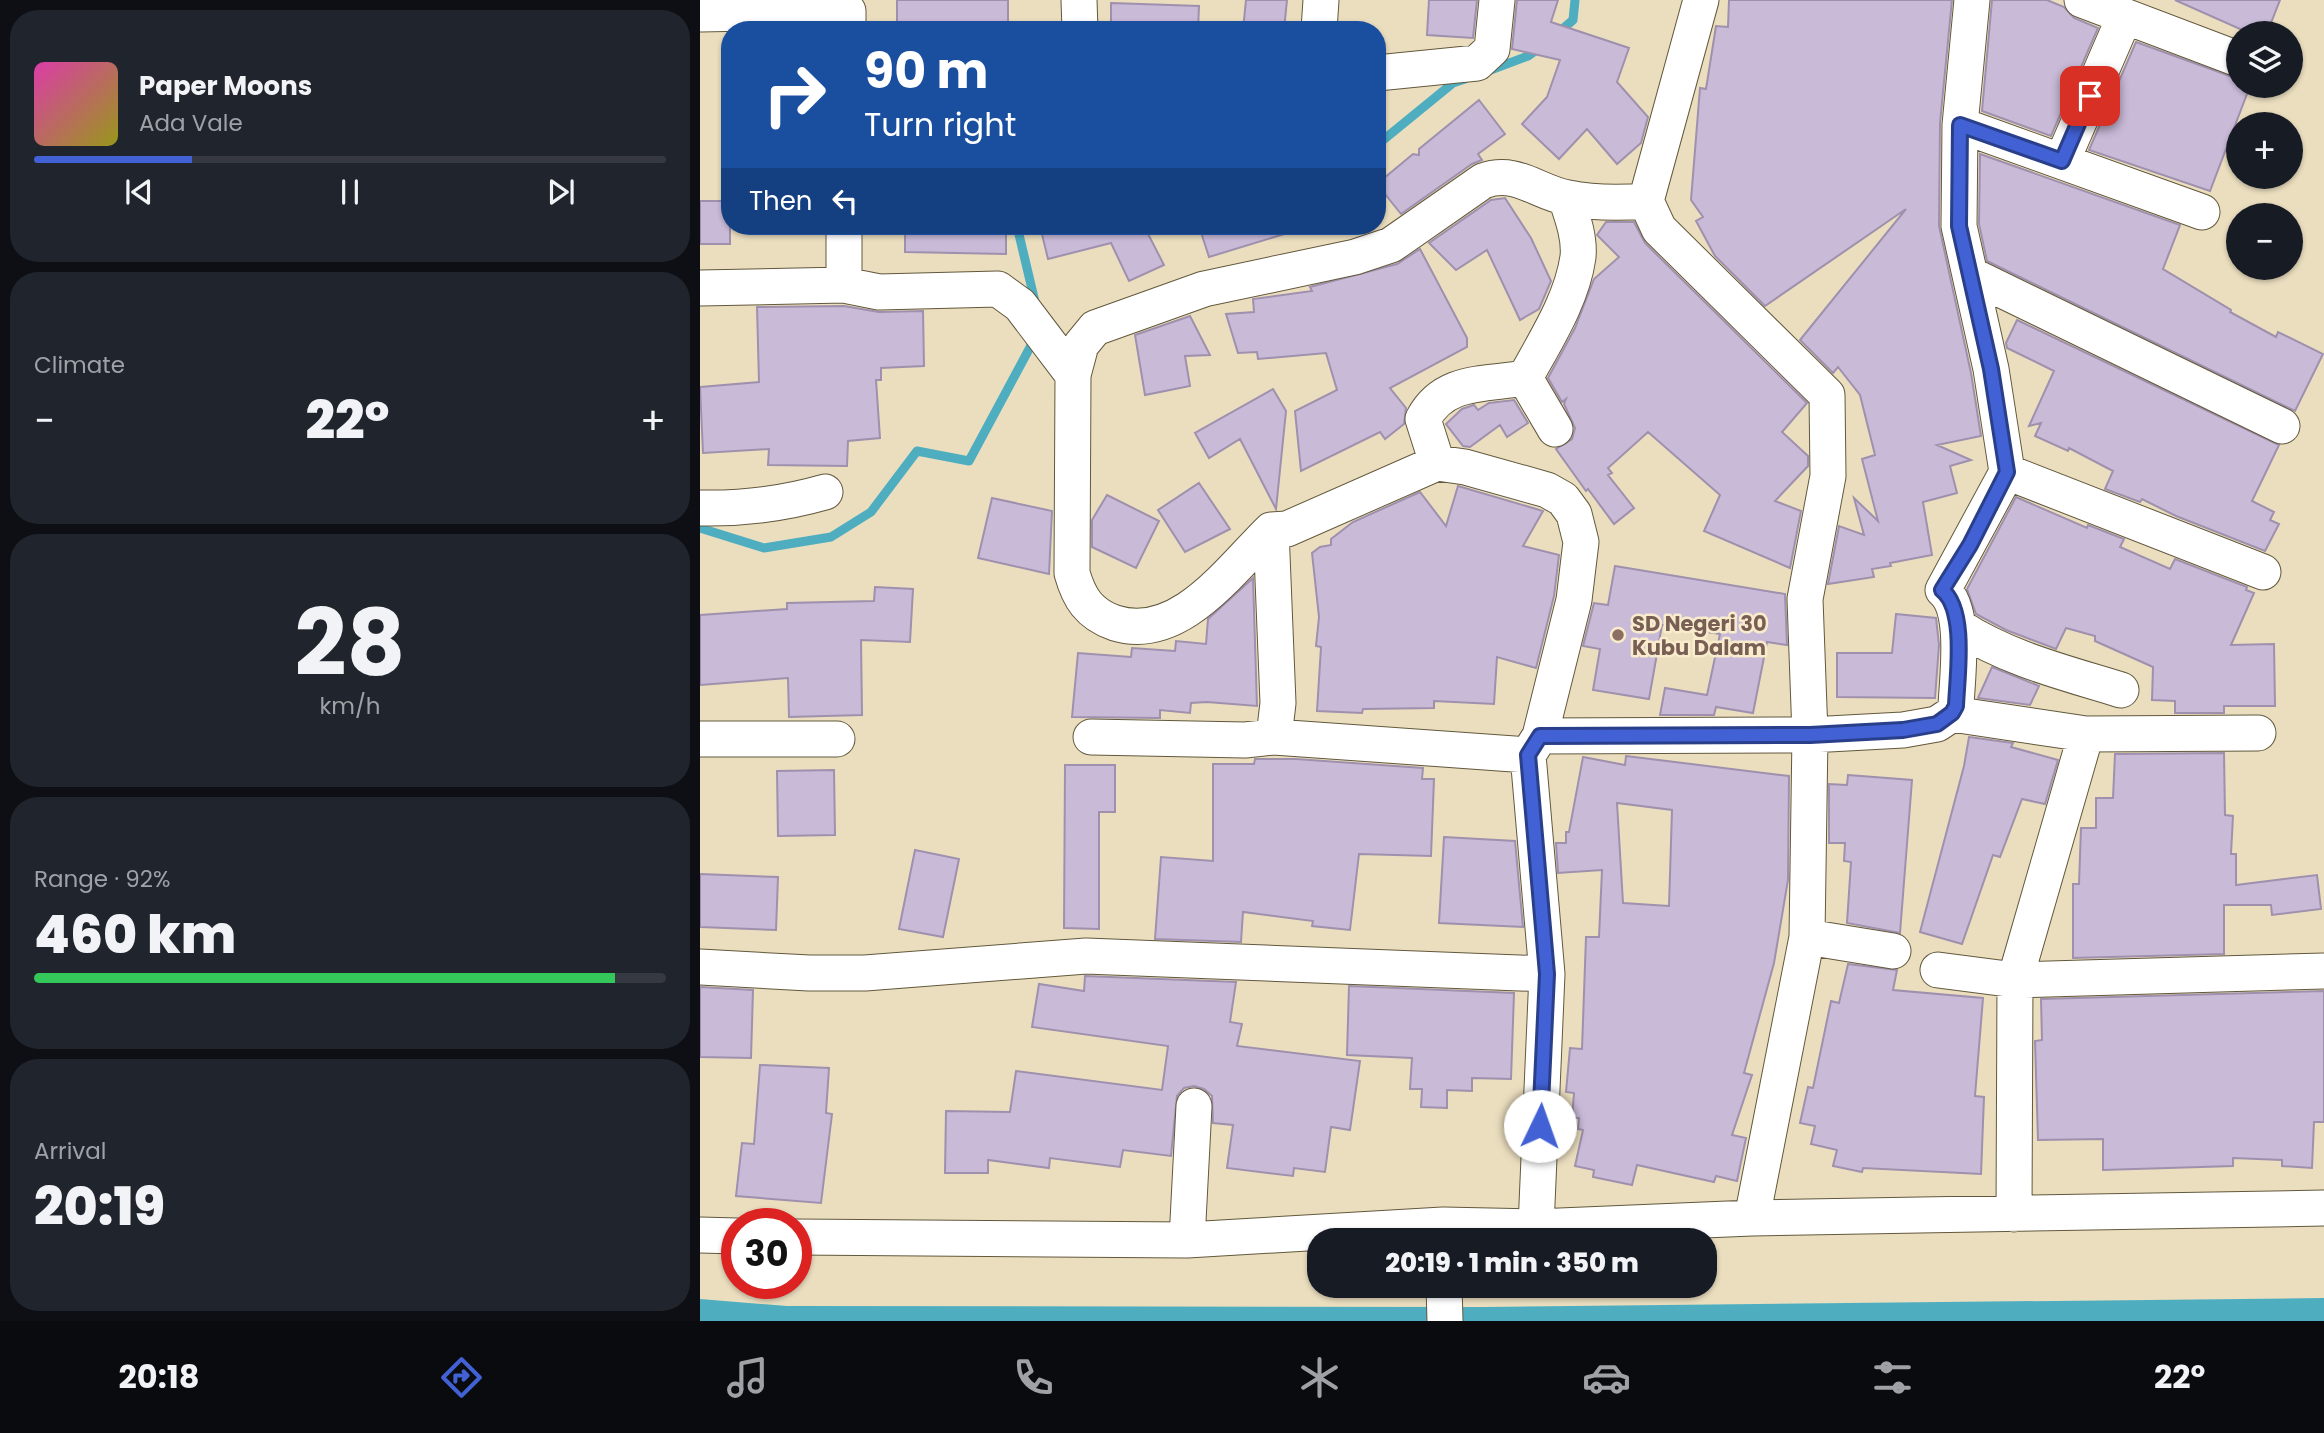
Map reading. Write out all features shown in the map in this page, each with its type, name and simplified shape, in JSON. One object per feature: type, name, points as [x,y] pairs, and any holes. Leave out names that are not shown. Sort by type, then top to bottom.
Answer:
[{"type":"street","points":[[1079,0],[1080,21]]},
{"type":"street","points":[[1320,21],[1321,0]]},
{"type":"street","points":[[1386,72],[1477,63],[1492,49],[1497,0]]},
{"type":"street","points":[[1701,0],[1646,201],[1659,229],[1827,395],[1828,476],[1805,599],[1810,735],[1807,937],[1752,1218]]},
{"type":"street","points":[[1091,737],[1245,740],[1274,737],[1534,745],[1903,730],[1937,724],[1952,713],[1956,706],[1959,627],[1949,597],[1942,590],[1970,545],[2007,472],[1991,369],[1959,226],[1960,125],[1972,0]]},
{"type":"street","points":[[2082,0],[2226,55]]},
{"type":"street","points":[[700,13],[848,14]]},
{"type":"street","points":[[2062,161],[2124,18]]},
{"type":"street","points":[[1960,125],[2202,212]]},
{"type":"street","points":[[1066,365],[1095,328],[1204,289],[1354,257],[1391,245],[1483,181],[1497,176],[1514,176],[1566,198],[1622,203],[1646,201]]},
{"type":"street","points":[[1525,378],[1550,332],[1578,257],[1576,230],[1566,198]]},
{"type":"street","points":[[844,235],[844,285]]},
{"type":"street","points":[[1971,275],[2282,426]]},
{"type":"street","points":[[700,288],[844,285],[879,292],[998,289],[1020,305],[1066,365],[1072,573],[1079,596],[1098,617],[1130,628],[1162,624],[1186,613],[1271,530],[1287,529],[1437,463],[1465,467],[1547,490],[1563,499],[1574,514],[1581,542],[1574,600],[1534,745],[1547,974],[1536,1227]]},
{"type":"street","points":[[1525,378],[1555,429]]},
{"type":"street","points":[[1437,463],[1423,419],[1432,401],[1454,388],[1525,378]]},
{"type":"street","points":[[2007,472],[2263,572]]},
{"type":"street","points":[[700,508],[739,508],[794,501],[825,492]]},
{"type":"street","points":[[1271,530],[1278,703],[1274,737]]},
{"type":"street","points":[[1959,627],[1978,640],[2026,661],[2121,690]]},
{"type":"street","points":[[1952,713],[2086,734],[2258,733]]},
{"type":"street","points":[[2014,1214],[2015,980],[2086,734]]},
{"type":"street","points":[[700,738],[837,739]]},
{"type":"street","points":[[1807,937],[1893,951]]},
{"type":"street","points":[[700,967],[865,973],[1086,956],[1547,974]]},
{"type":"street","points":[[1938,970],[2015,980],[2324,971]]},
{"type":"street","points":[[1187,1240],[1194,1106]]},
{"type":"street","points":[[1517,1228],[1752,1218],[2324,1208]]},
{"type":"street","points":[[700,1235],[721,1236]]},
{"type":"street","points":[[812,1237],[1187,1240],[1307,1236]]},
{"type":"street","points":[[1444,1298],[1445,1321]]},
{"type":"water","points":[[2324,1298],[2324,1321],[700,1321],[700,1299],[787,1306],[1485,1307]]},
{"type":"building","points":[[897,0],[1008,0],[1008,21],[897,21]]},
{"type":"building","points":[[1246,0],[1287,0],[1285,21],[1244,21]]},
{"type":"building","points":[[1429,0],[1477,0],[1473,38],[1427,35]]},
{"type":"building","points":[[1517,0],[1558,0],[1551,22],[1629,48],[1617,82],[1648,117],[1641,143],[1617,164],[1587,129],[1559,159],[1522,124],[1547,97],[1560,60],[1512,49]]},
{"type":"building","points":[[1729,0],[1952,0],[1940,123],[1939,226],[1971,373],[1981,436],[1937,445],[1971,460],[1950,466],[1957,493],[1923,502],[1932,555],[1872,569],[1874,577],[1828,584],[1839,526],[1864,535],[1854,498],[1878,521],[1862,459],[1875,455],[1860,395],[1838,367],[1833,373],[1800,340],[1906,209],[1765,306],[1715,256],[1696,221],[1703,217],[1691,200],[1700,88],[1706,89],[1716,26],[1728,27]]},
{"type":"building","points":[[1992,0],[2047,0],[2064,7],[2074,18],[2098,28],[2051,136],[1982,111]]},
{"type":"building","points":[[2175,0],[2280,0],[2272,21],[2226,23]]},
{"type":"building","points":[[1111,3],[1199,6],[1198,21],[1111,21]]},
{"type":"building","points":[[2136,42],[2226,75],[2226,98],[2245,98],[2240,112],[2226,112],[2226,149],[2210,191],[2089,150]]},
{"type":"building","points":[[1479,100],[1505,134],[1478,154],[1482,160],[1472,164],[1401,214],[1386,195],[1386,176],[1413,154],[1419,155],[1419,149]]},
{"type":"building","points":[[1980,154],[2180,225],[2163,269],[2231,310],[2230,312],[2276,337],[2278,332],[2323,354],[2295,411],[1987,261],[1979,224]]},
{"type":"building","points":[[1505,198],[1531,238],[1551,281],[1539,309],[1520,320],[1487,250],[1456,270],[1429,243],[1491,200]]},
{"type":"building","points":[[700,201],[721,201],[721,235],[730,235],[730,244],[700,244]]},
{"type":"building","points":[[1606,222],[1634,222],[1645,243],[1807,403],[1782,432],[1808,456],[1808,466],[1775,501],[1801,511],[1790,568],[1704,531],[1720,495],[1648,432],[1608,468],[1612,473],[1608,475],[1634,508],[1614,524],[1556,449],[1572,439],[1575,428],[1564,404],[1566,399],[1562,402],[1548,378],[1575,328],[1594,279],[1619,257],[1597,235]]},
{"type":"building","points":[[905,235],[1006,235],[1006,254],[905,252]]},
{"type":"building","points":[[1042,235],[1149,235],[1164,265],[1129,281],[1111,243],[1048,259]]},
{"type":"building","points":[[1202,235],[1281,235],[1209,257]]},
{"type":"building","points":[[1420,249],[1467,338],[1467,347],[1390,388],[1406,408],[1404,424],[1385,439],[1380,432],[1301,471],[1295,411],[1337,390],[1326,353],[1258,359],[1257,352],[1238,353],[1226,314],[1254,312],[1253,299],[1312,291],[1310,287],[1397,264]]},
{"type":"building","points":[[844,306],[879,312],[923,311],[924,366],[881,368],[881,380],[876,380],[880,438],[848,441],[847,466],[768,465],[769,449],[703,453],[700,387],[759,382],[757,307]]},
{"type":"building","points":[[1190,316],[1210,355],[1185,356],[1190,386],[1145,395],[1135,335]]},
{"type":"building","points":[[2017,320],[2279,445],[2252,501],[2274,512],[2270,520],[2279,524],[2265,551],[2176,516],[2142,499],[2140,502],[2105,489],[2113,471],[2069,448],[2068,451],[2035,436],[2041,423],[2029,426],[2054,371],[2007,348],[2006,343]]},
{"type":"building","points":[[1273,389],[1286,411],[1276,509],[1240,439],[1209,458],[1195,433]]},
{"type":"building","points":[[1514,400],[1528,423],[1507,437],[1500,425],[1470,447],[1463,446],[1446,424],[1462,409],[1474,405],[1478,410],[1489,403]]},
{"type":"building","points":[[1199,483],[1230,529],[1185,552],[1158,510]]},
{"type":"building","points":[[1458,486],[1543,511],[1523,546],[1559,555],[1554,596],[1536,668],[1497,657],[1494,704],[1434,701],[1434,708],[1363,709],[1362,713],[1317,711],[1321,647],[1316,646],[1319,617],[1312,553],[1320,547],[1331,545],[1331,539],[1353,522],[1420,492],[1446,526]]},
{"type":"building","points":[[1107,495],[1159,521],[1136,568],[1092,547],[1092,520]]},
{"type":"building","points":[[2016,497],[2087,528],[2088,525],[2124,539],[2120,547],[2170,569],[2175,559],[2247,587],[2246,590],[2254,593],[2231,645],[2274,644],[2275,706],[2224,706],[2224,713],[2175,713],[2175,701],[2152,700],[2153,667],[2095,641],[2095,636],[2066,628],[2056,649],[2006,630],[1976,614],[1967,589]]},
{"type":"building","points":[[992,498],[1052,511],[1049,574],[978,558]]},
{"type":"building","name":"SD Negeri 30 Kubu Dalam","points":[[1615,566],[1785,594],[1787,645],[1767,642],[1753,713],[1716,707],[1714,715],[1660,715],[1665,688],[1707,695],[1720,634],[1662,625],[1649,699],[1593,690],[1600,649],[1583,646],[1594,603],[1608,605]]},
{"type":"building","points":[[1253,578],[1257,706],[1207,702],[1191,703],[1190,713],[1160,710],[1160,718],[1072,717],[1078,653],[1131,657],[1132,648],[1175,651],[1176,641],[1206,644],[1208,619]]},
{"type":"building","points":[[875,587],[913,589],[910,642],[861,640],[862,715],[789,717],[788,678],[700,685],[700,615],[787,609],[787,603],[874,601]]},
{"type":"building","points":[[1896,614],[1936,618],[1939,645],[1935,698],[1837,697],[1837,653],[1892,653]]},
{"type":"building","points":[[1992,667],[2039,686],[2030,705],[1978,698]]},
{"type":"building","points":[[1969,737],[2013,743],[2011,747],[2058,760],[2045,804],[2022,799],[2000,857],[1993,855],[1962,944],[1920,932],[1964,766]]},
{"type":"building","points":[[2224,753],[2225,815],[2233,816],[2231,854],[2236,854],[2236,885],[2317,875],[2321,909],[2272,915],[2271,905],[2224,905],[2224,954],[2073,958],[2073,884],[2079,884],[2081,828],[2096,828],[2096,798],[2113,798],[2115,754]]},
{"type":"building","points":[[1626,756],[1789,776],[1788,880],[1774,963],[1744,1073],[1752,1075],[1732,1135],[1746,1138],[1737,1181],[1716,1176],[1714,1182],[1637,1165],[1632,1185],[1593,1177],[1594,1170],[1575,1166],[1583,1130],[1578,1129],[1579,1118],[1572,1118],[1574,1093],[1566,1092],[1570,1048],[1582,1049],[1586,937],[1599,937],[1602,870],[1558,873],[1556,843],[1566,843],[1566,832],[1569,832],[1583,757],[1625,765]],"holes":[[[1617,803],[1672,810],[1669,906],[1623,903]]]},
{"type":"building","points":[[1255,759],[1296,759],[1423,768],[1422,779],[1434,779],[1431,856],[1359,854],[1350,930],[1312,926],[1313,921],[1243,912],[1241,942],[1155,939],[1161,857],[1213,861],[1213,764],[1254,764]]},
{"type":"building","points":[[1065,765],[1115,765],[1115,812],[1099,812],[1099,929],[1064,928]]},
{"type":"building","points":[[834,770],[835,835],[778,836],[777,771]]},
{"type":"building","points":[[1848,775],[1912,780],[1900,933],[1847,923],[1851,862],[1844,861],[1845,843],[1829,843],[1829,784],[1847,785]]},
{"type":"building","points":[[1444,837],[1515,841],[1523,927],[1439,923]]},
{"type":"building","points":[[915,850],[959,859],[943,937],[899,929]]},
{"type":"building","points":[[700,874],[778,877],[776,930],[700,927]]},
{"type":"building","points":[[1848,964],[1897,970],[1893,990],[1983,998],[1975,1096],[1984,1097],[1981,1174],[1863,1168],[1862,1172],[1833,1166],[1837,1150],[1811,1144],[1815,1126],[1800,1123],[1808,1087],[1813,1088],[1831,1001],[1839,1003]]},
{"type":"building","points":[[1085,976],[1236,982],[1230,1022],[1242,1024],[1237,1046],[1360,1061],[1350,1130],[1331,1127],[1325,1172],[1294,1168],[1293,1176],[1227,1168],[1233,1125],[1213,1123],[1212,1096],[1204,1089],[1194,1086],[1184,1088],[1177,1096],[1171,1156],[1123,1150],[1120,1167],[1050,1158],[1049,1168],[988,1160],[988,1173],[945,1173],[946,1111],[1010,1112],[1016,1071],[1162,1090],[1168,1046],[1032,1027],[1039,984],[1084,991]]},
{"type":"building","points":[[1349,986],[1514,993],[1511,1079],[1472,1078],[1472,1091],[1447,1090],[1447,1108],[1421,1107],[1422,1089],[1410,1089],[1412,1058],[1347,1055]]},
{"type":"building","points":[[700,987],[753,990],[751,1058],[700,1057]]},
{"type":"building","points":[[2324,991],[2324,1122],[2314,1122],[2312,1168],[2282,1166],[2282,1160],[2233,1158],[2233,1166],[2103,1170],[2103,1139],[2038,1140],[2035,1041],[2042,1040],[2041,999]]},
{"type":"building","points":[[760,1065],[829,1068],[826,1113],[832,1114],[821,1203],[736,1196],[742,1143],[754,1144]]},
{"type":"waterway","points":[[1558,33],[1573,20],[1575,0]]},
{"type":"waterway","points":[[1488,71],[1528,56],[1539,48]]},
{"type":"waterway","points":[[1386,138],[1453,83],[1465,79]]},
{"type":"waterway","points":[[1019,235],[1036,306]]},
{"type":"waterway","points":[[700,528],[764,548],[831,537],[871,512],[917,451],[969,461],[1035,338]]},
{"type":"place","name":"SD Negeri 30 Kubu Dalam","points":[[1618,635]]},
{"type":"route","points":[[1540,1126],[1547,974],[1528,755],[1540,736],[1810,735],[1903,730],[1937,724],[1952,713],[1956,706],[1959,627],[1949,597],[1942,590],[1970,545],[2007,472],[1991,369],[1959,226],[1957,190],[1960,125],[2062,161],[2090,96]]}]
